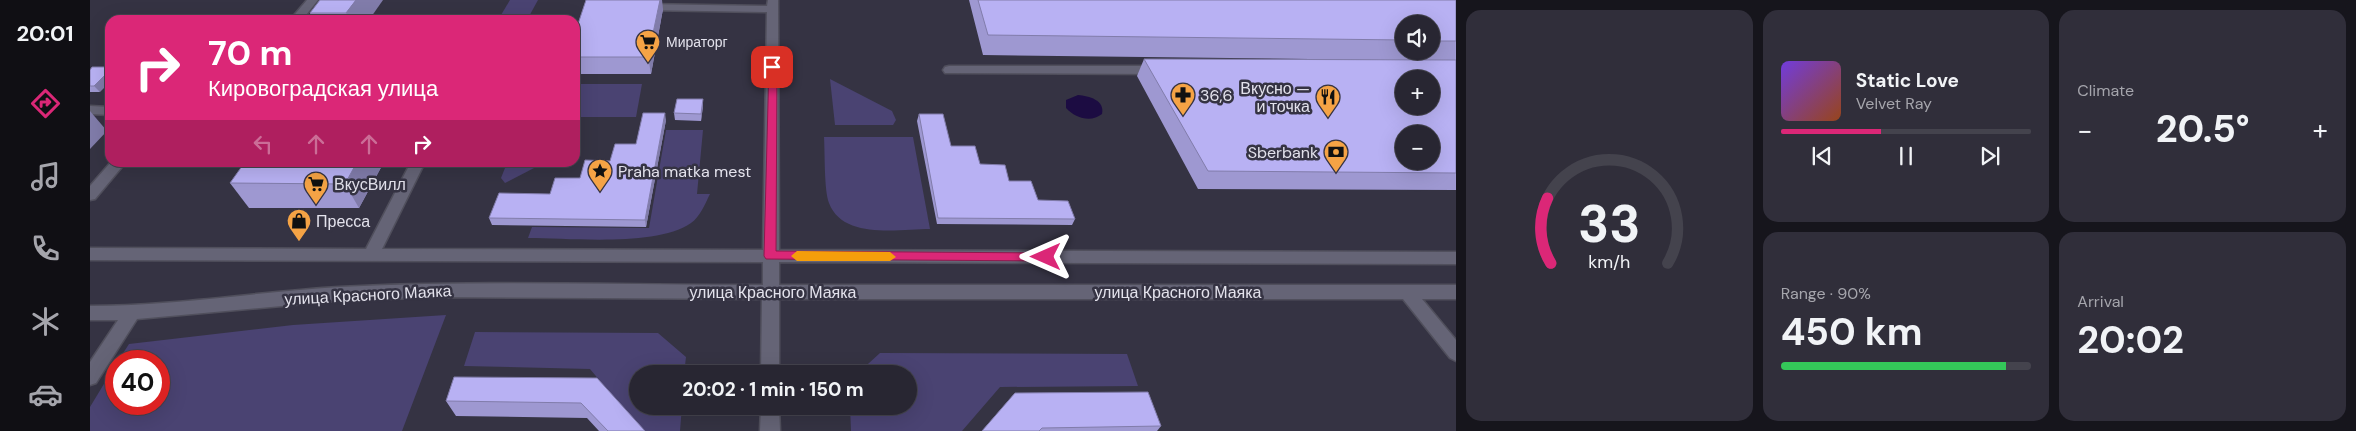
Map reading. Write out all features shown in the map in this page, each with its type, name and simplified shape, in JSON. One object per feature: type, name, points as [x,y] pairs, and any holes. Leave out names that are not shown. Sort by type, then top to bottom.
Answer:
[{"type":"street","points":[[300,15],[313,0]]},
{"type":"street","points":[[631,6],[773,4],[770,365]]},
{"type":"street","points":[[949,70],[1171,70]]},
{"type":"street","points":[[90,110],[105,111]]},
{"type":"street","points":[[90,195],[115,167]]},
{"type":"street","points":[[371,255],[415,167]]},
{"type":"street","name":"улица Красного Маяка","points":[[90,254],[1456,258]]},
{"type":"street","name":"улица Красного Маяка","points":[[90,313],[132,313],[337,294],[440,290],[1456,292]]},
{"type":"street","points":[[1407,292],[1456,353]]},
{"type":"street","points":[[90,377],[132,313]]},
{"type":"street","points":[[770,415],[770,431]]},
{"type":"shaded area","points":[[510,0],[538,0],[530,15],[501,15]]},
{"type":"shaded area","points":[[830,79],[892,111],[896,120],[893,125],[835,125]]},
{"type":"shaded area","points":[[580,84],[642,84],[636,117],[580,117]]},
{"type":"shaded area","points":[[1078,95],[1087,96],[1099,102],[1102,114],[1088,119],[1078,117],[1066,108],[1066,100]]},
{"type":"shaded area","points":[[666,130],[703,130],[697,194],[710,194],[700,214],[691,223],[676,231],[636,238],[590,240],[528,238],[532,227],[649,228]]},
{"type":"shaded area","points":[[824,137],[913,137],[930,229],[873,230],[846,223],[836,215],[827,197]]},
{"type":"shaded area","points":[[505,167],[536,167],[505,183],[501,178]]},
{"type":"shaded area","points":[[446,315],[402,431],[90,431],[90,407],[105,382],[105,415],[170,415],[170,350],[125,350],[129,344],[293,325]]},
{"type":"shaded area","points":[[475,332],[658,333],[686,357],[685,365],[629,365],[629,415],[681,415],[680,431],[642,431],[590,369],[464,366]]},
{"type":"shaded area","points":[[880,353],[1127,354],[1138,386],[1000,387],[962,431],[851,431],[850,415],[917,415],[917,365],[867,365]]},
{"type":"building","points":[[320,0],[356,0],[346,13],[310,13]]},
{"type":"building","points":[[586,0],[660,0],[648,57],[580,57],[580,18]]},
{"type":"building","points":[[978,0],[1456,0],[1456,41],[1440,41],[1440,15],[1395,15],[1395,40],[988,35]]},
{"type":"building","points":[[1144,59],[1456,60],[1456,173],[1208,171]]},
{"type":"building","points":[[92,67],[105,67],[105,75],[94,86],[90,86],[90,70]]},
{"type":"building","points":[[677,99],[703,99],[701,114],[674,113]]},
{"type":"building","points":[[643,113],[665,113],[645,220],[489,218],[499,193],[550,194],[555,178],[580,178],[585,160],[610,161],[615,144],[636,144]]},
{"type":"building","points":[[919,114],[943,114],[951,146],[975,146],[980,164],[1005,165],[1009,181],[1031,181],[1038,200],[1068,201],[1075,219],[938,218]]},
{"type":"building","points":[[241,167],[354,167],[345,184],[230,183]]},
{"type":"building","points":[[454,377],[597,378],[645,431],[608,431],[581,403],[446,401]]},
{"type":"building","points":[[1148,392],[1161,426],[1042,428],[1039,431],[982,431],[1015,393]]},
{"type":"slow traffic","points":[[797,256],[890,257]]},
{"type":"place","name":"Мираторг","points":[[648,63]]},
{"type":"place","name":"36,6","points":[[1183,116]]},
{"type":"place","name":"Вкусно — и точка","points":[[1328,118]]},
{"type":"place","name":"Sberbank","points":[[1336,173]]},
{"type":"place","name":"Praha matka mest","points":[[600,192]]},
{"type":"place","name":"ВкусВилл","points":[[316,205]]},
{"type":"place","name":"Пресса","points":[[299,242]]},
{"type":"route","points":[[772,67],[770,256],[1046,257]]}]
